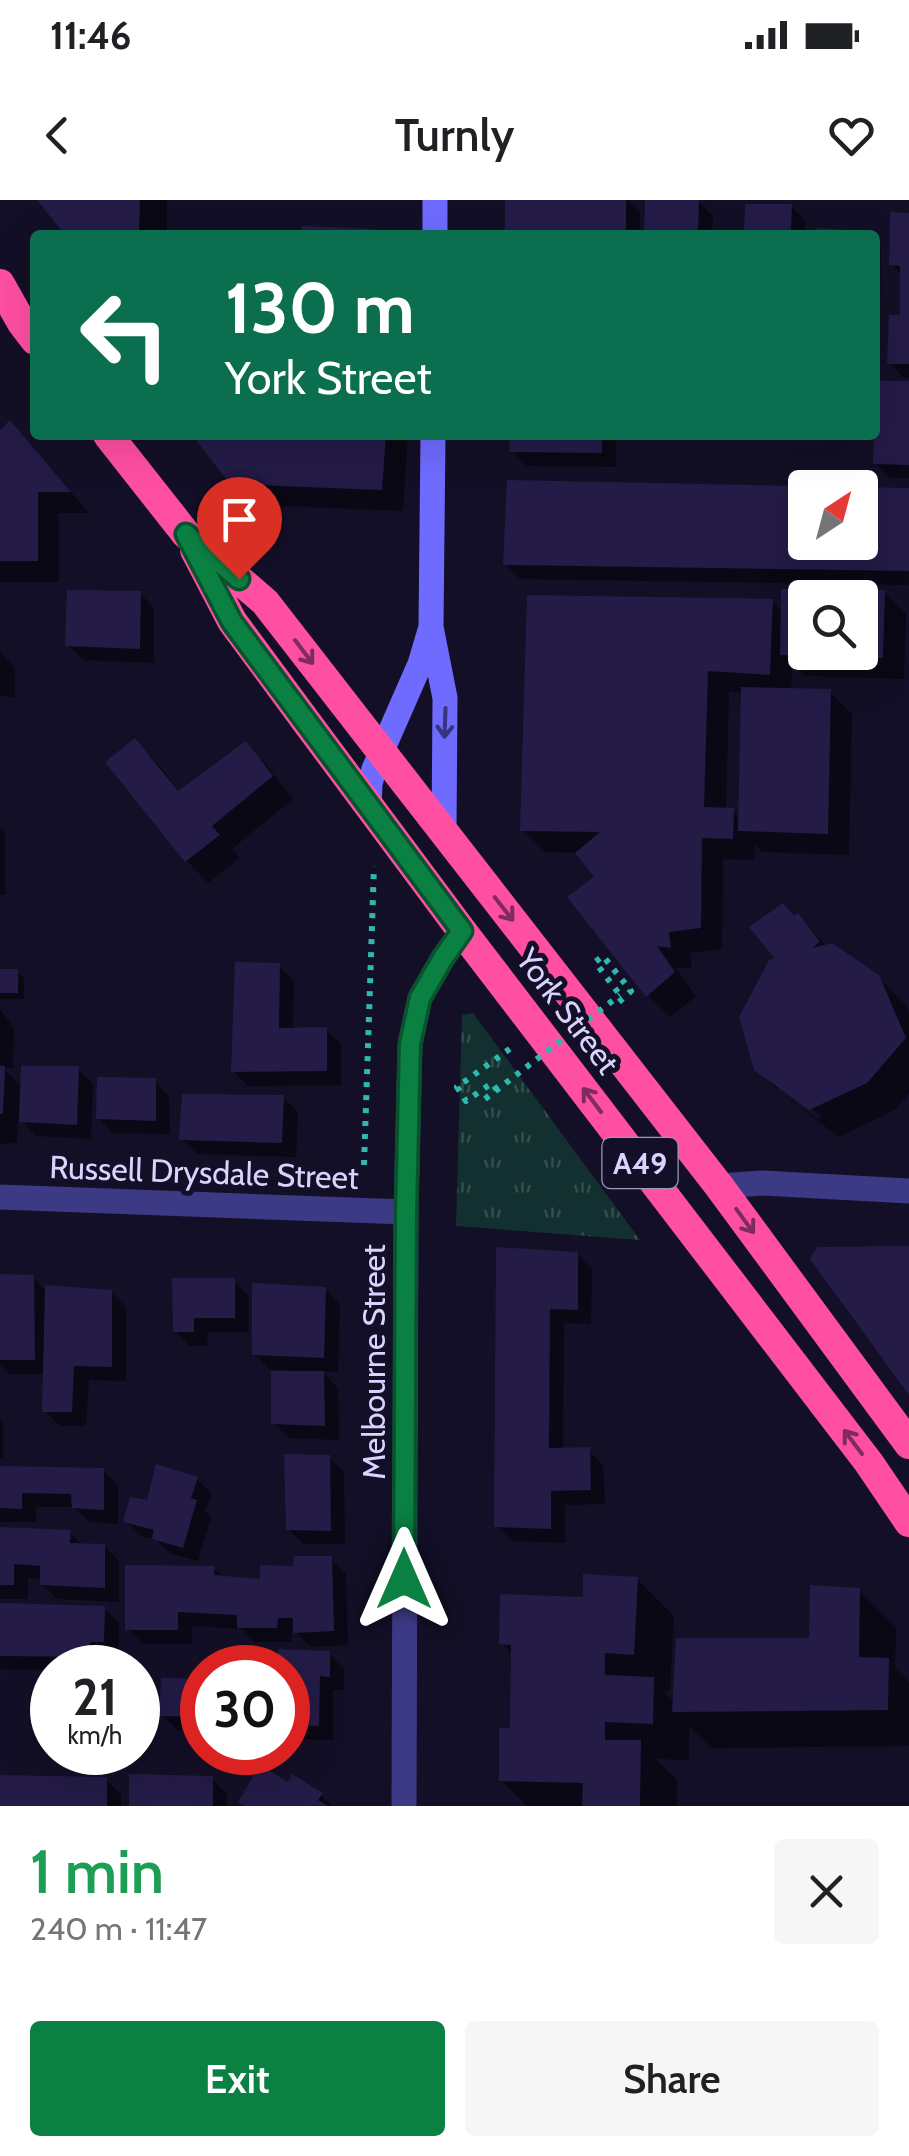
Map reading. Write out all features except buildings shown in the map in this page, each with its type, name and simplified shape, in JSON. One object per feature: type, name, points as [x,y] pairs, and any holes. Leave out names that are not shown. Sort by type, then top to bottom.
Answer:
[{"type":"highway","points":[[0,284],[19,322]]},
{"type":"highway","name":"York Street","points":[[112,440],[186,534],[232,622],[462,931],[869,1463],[909,1522]]},
{"type":"highway","name":"York Street","points":[[186,534],[265,602],[719,1186],[909,1444]]},
{"type":"main road","points":[[435,200],[435,230]]},
{"type":"main road","points":[[433,440],[432,627],[446,698],[444,832]]},
{"type":"main road","points":[[369,806],[370,784],[381,750],[420,664],[432,627]]},
{"type":"street","name":"Melbourne Street","points":[[404,1806],[410,1044],[420,998],[462,931]]},
{"type":"street","points":[[719,1186],[762,1183],[909,1191]]},
{"type":"street","name":"Russell Drysdale Street","points":[[0,1197],[406,1212]]},
{"type":"path","points":[[364,1165],[374,864]]},
{"type":"path","points":[[485,1099],[631,992],[603,956],[595,962],[619,998]]},
{"type":"path","points":[[497,1090],[492,1082],[466,1101],[457,1087],[510,1048]]},
{"type":"green space","points":[[473,1013],[640,1240],[456,1226],[462,1015]]},
{"type":"route","points":[[239,579],[186,534],[232,622],[462,931],[420,998],[410,1044],[404,1579]]}]
